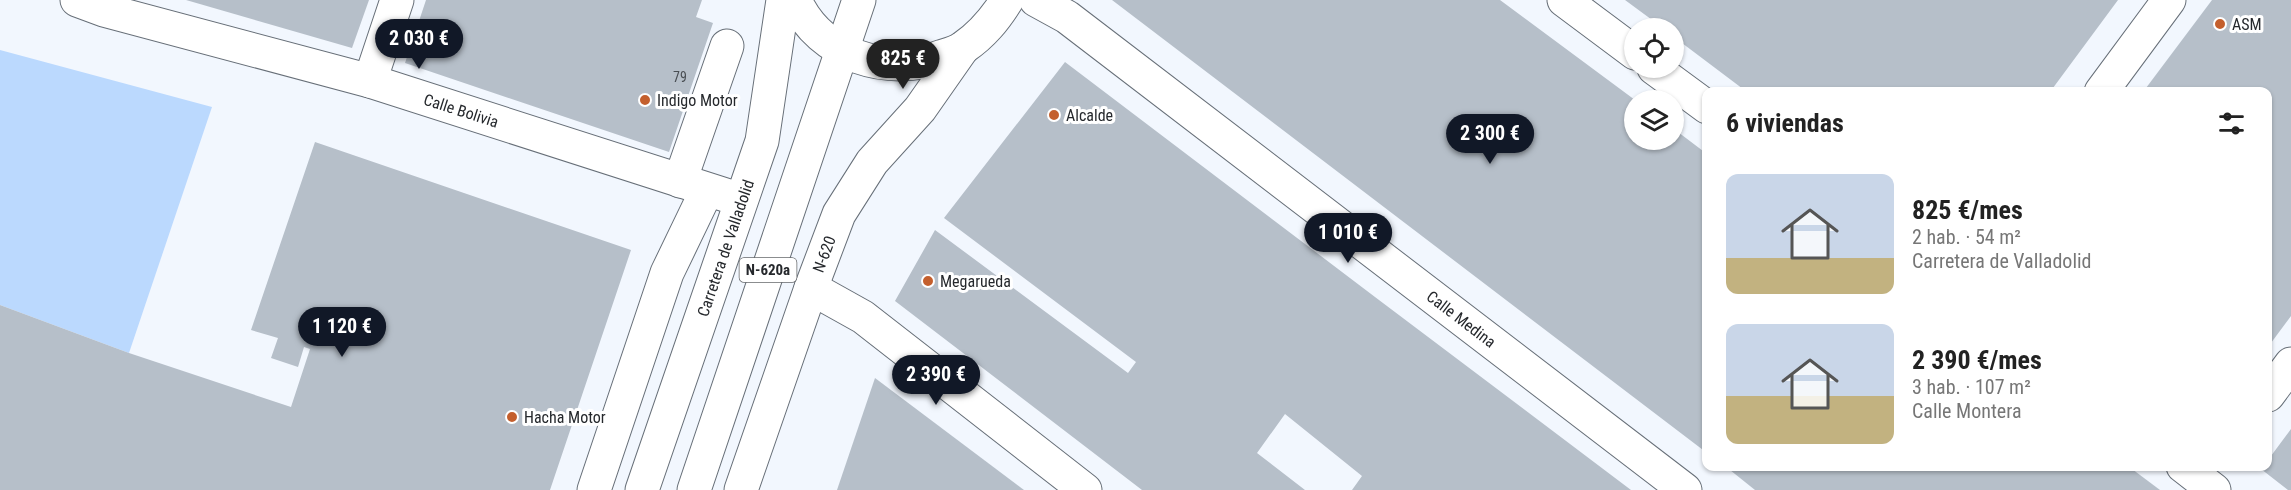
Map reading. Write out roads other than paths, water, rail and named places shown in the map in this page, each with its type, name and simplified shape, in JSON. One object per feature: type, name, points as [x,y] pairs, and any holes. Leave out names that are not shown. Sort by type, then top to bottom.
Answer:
[{"type":"main road","name":"Calle Bolivia","points":[[77,0],[104,10],[370,81],[741,200]]},
{"type":"main road","points":[[370,81],[397,0]]},
{"type":"main road","name":"Carretera de Valladolid","points":[[642,490],[762,141],[783,0]]},
{"type":"main road","points":[[795,0],[818,32],[842,51],[882,64],[923,64],[962,49],[991,25],[1007,0]]},
{"type":"main road","name":"N-620a","points":[[694,490],[859,0]]},
{"type":"main road","name":"Calle Medina","points":[[1036,0],[1073,21],[1686,490]]},
{"type":"main road","points":[[1564,0],[1624,45]]},
{"type":"main road","points":[[2105,87],[2169,0]]},
{"type":"main road","points":[[594,490],[694,185],[727,46]]},
{"type":"main road","name":"N-620","points":[[741,490],[839,214],[872,162],[920,109],[962,49]]},
{"type":"main road","points":[[1668,78],[1702,103]]},
{"type":"main road","points":[[811,288],[863,317],[1085,490]]},
{"type":"main road","points":[[2272,390],[2291,364]]},
{"type":"place","name":"ASM","points":[[2220,24]]},
{"type":"place","name":"Indigo Motor","points":[[645,100]]},
{"type":"place","name":"Alcalde","points":[[1054,115]]},
{"type":"place","name":"Megarueda","points":[[928,281]]},
{"type":"place","name":"Hacha Motor","points":[[512,417]]}]
